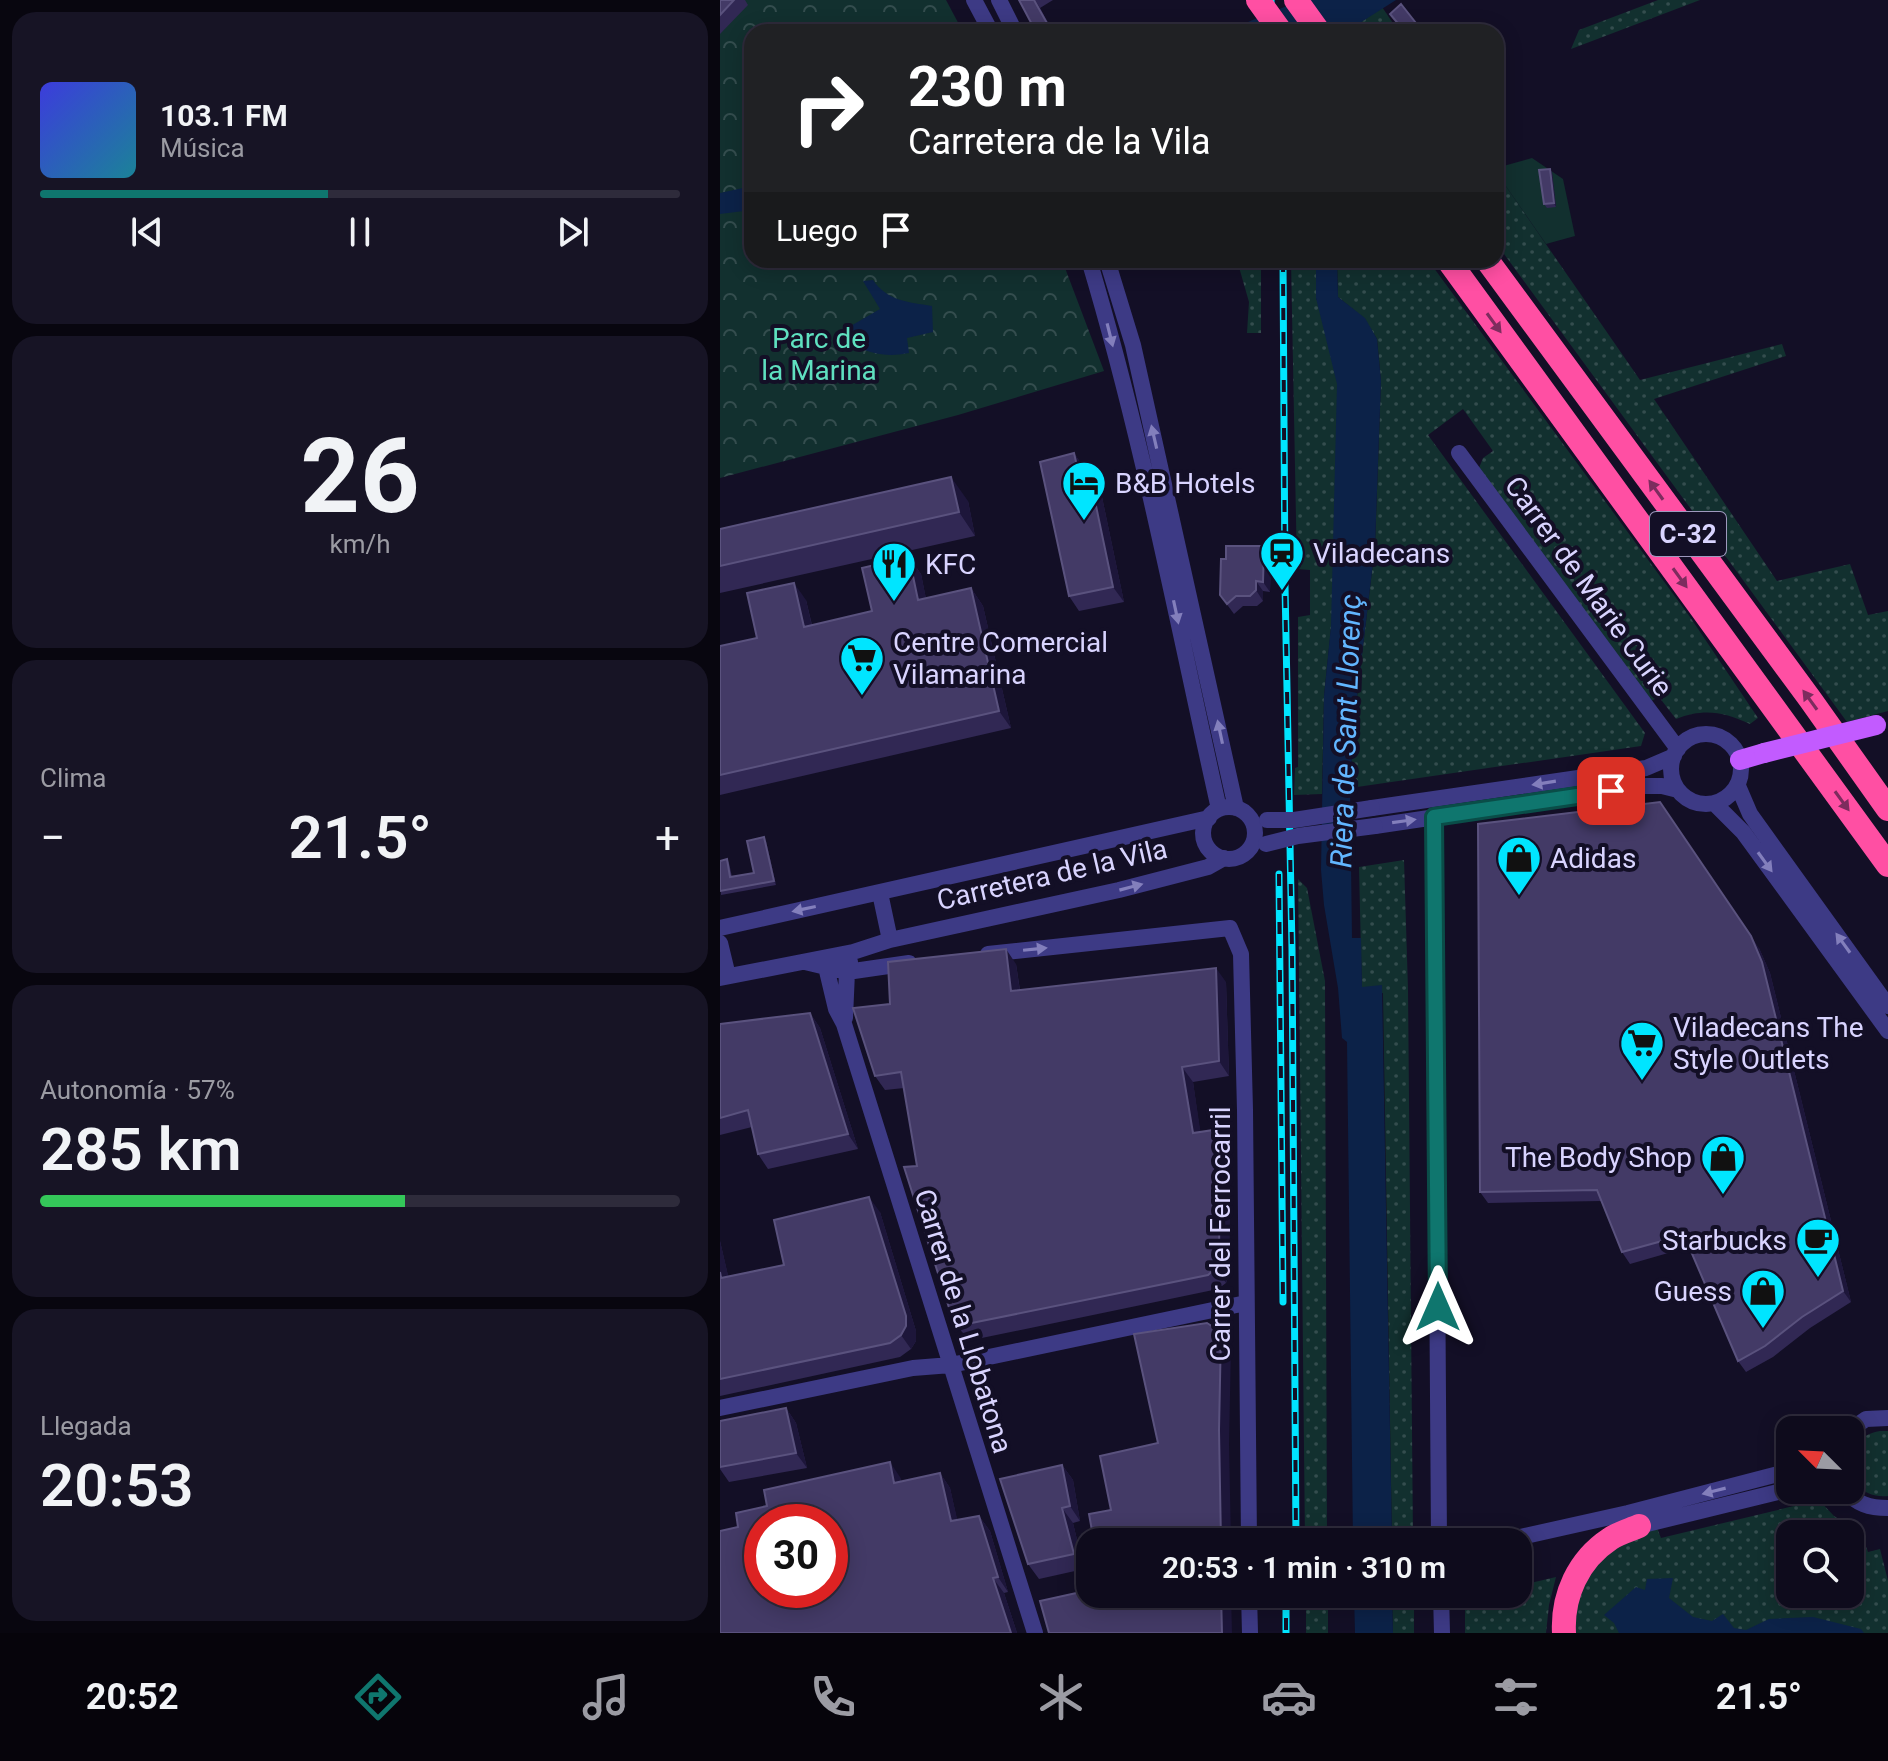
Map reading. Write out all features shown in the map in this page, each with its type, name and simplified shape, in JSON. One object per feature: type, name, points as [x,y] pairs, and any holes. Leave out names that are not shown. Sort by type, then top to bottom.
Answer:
[{"type":"highway","points":[[1258,0],[1275,24]]},
{"type":"highway","points":[[1296,0],[1313,24]]},
{"type":"highway","name":"C-32","points":[[1454,268],[1886,863]]},
{"type":"highway","name":"C-32","points":[[1493,268],[1888,809]]},
{"type":"highway","points":[[1564,1633],[1565,1606],[1579,1570],[1634,1519]]},
{"type":"main road","points":[[1740,760],[1882,723]]},
{"type":"street","points":[[974,0],[987,24]]},
{"type":"street","points":[[999,0],[1011,24]]},
{"type":"street","points":[[1091,268],[1160,535],[1221,812]]},
{"type":"street","points":[[1109,268],[1133,345],[1221,812]]},
{"type":"street","name":"Carrer de Marie Curie","points":[[1459,453],[1676,752]]},
{"type":"street","points":[[1699,735],[1716,736],[1731,745],[1740,760],[1738,786],[1715,804],[1691,801],[1678,790],[1644,786],[1298,836],[1266,844],[1237,858],[1224,858],[1211,851],[1205,842],[1204,832],[1221,812],[1259,820],[1294,820],[1646,768],[1699,735]]},
{"type":"street","points":[[1676,752],[1671,770],[1678,790]]},
{"type":"street","points":[[1738,786],[1750,814],[1888,1006]]},
{"type":"street","points":[[1715,804],[1743,832],[1888,1031]]},
{"type":"street","name":"Carretera de la Vila","points":[[720,928],[1221,812]]},
{"type":"street","points":[[1434,817],[1439,1528]]},
{"type":"street","points":[[1247,851],[1255,838],[1259,820]]},
{"type":"street","name":"Carretera de la Vila","points":[[720,943],[724,977],[853,952],[890,940],[1119,890],[1208,867],[1224,858]]},
{"type":"street","points":[[880,893],[890,940]]},
{"type":"street","name":"Carrer del Ferrocarril","points":[[966,957],[1230,928],[1241,954],[1249,1528]]},
{"type":"street","name":"Carrer de la Llobatona","points":[[844,1024],[847,972],[853,952]]},
{"type":"street","points":[[805,962],[847,972],[920,961]]},
{"type":"street","name":"Carrer de la Llobatona","points":[[826,967],[836,1009],[844,1024],[1035,1633]]},
{"type":"street","points":[[720,1408],[913,1368],[951,1365],[1246,1303]]},
{"type":"street","points":[[1864,1420],[1888,1418]]},
{"type":"street","points":[[1554,1633],[1555,1600],[1561,1582],[1585,1547],[1634,1519],[1776,1475]]},
{"type":"street","points":[[1532,1536],[1776,1492]]},
{"type":"street","points":[[1862,1504],[1888,1510]]},
{"type":"street","points":[[1440,1507],[1443,1528]]},
{"type":"street","points":[[1249,1608],[1250,1633]]},
{"type":"street","points":[[1441,1608],[1442,1633]]},
{"type":"green space","name":"Parc de la Marina","points":[[720,0],[946,0],[959,24],[744,24],[744,268],[1065,268],[1104,371],[958,415],[720,478]]},
{"type":"green space","points":[[1658,0],[1700,0],[1571,49],[1579,30]]},
{"type":"green space","points":[[1382,7],[1394,24],[1358,24]]},
{"type":"green space","points":[[1532,158],[1563,179],[1575,236],[1546,244],[1504,184],[1504,166]]},
{"type":"green space","points":[[1504,184],[1640,380],[1782,344],[1786,356],[1654,399],[1777,581],[1850,564],[1868,615],[1888,611],[1888,711],[1847,722],[1504,254]]},
{"type":"green space","points":[[1239,268],[1261,268],[1261,333],[1247,333],[1249,302]]},
{"type":"green space","points":[[1291,268],[1316,268],[1316,298],[1345,370],[1343,512],[1324,696],[1322,794],[1294,795],[1295,768],[1298,767],[1298,617],[1310,615],[1310,570],[1297,569]]},
{"type":"green space","points":[[1337,268],[1434,268],[1690,617],[1758,718],[1750,724],[1723,714],[1705,713],[1676,719],[1659,697],[1651,701],[1479,468],[1483,458],[1493,451],[1463,409],[1428,435],[1645,733],[1641,746],[1350,788],[1354,722],[1375,546],[1381,381],[1377,339],[1364,318],[1338,297]]},
{"type":"green space","points":[[1404,860],[1413,1528],[1392,1528],[1383,993],[1362,995],[1359,867]]},
{"type":"green space","points":[[1298,879],[1307,888],[1325,981],[1327,1528],[1305,1528]]},
{"type":"green space","points":[[1888,1431],[1888,1496],[1864,1490],[1866,1436]]},
{"type":"green space","points":[[1802,1504],[1823,1504],[1840,1520],[1776,1520],[1776,1608],[1864,1608],[1864,1541],[1868,1552],[1880,1549],[1888,1581],[1888,1633],[1572,1633],[1577,1589],[1608,1550],[1657,1528],[1661,1538]]},
{"type":"green space","points":[[1556,1577],[1546,1633],[1465,1633],[1465,1608],[1532,1608],[1532,1583]]},
{"type":"green space","points":[[1306,1608],[1328,1608],[1328,1633],[1306,1633]]},
{"type":"green space","points":[[1392,1608],[1414,1608],[1414,1633],[1393,1633]]},
{"type":"water","points":[[1301,0],[1396,0],[1358,24],[1243,24]]},
{"type":"water","points":[[744,188],[744,211],[720,214],[720,193]]},
{"type":"water","name":"Riera de Sant Llorenç","points":[[1316,268],[1337,268],[1338,297],[1365,318],[1377,339],[1381,381],[1375,546],[1354,722],[1350,789],[1352,938],[1361,938],[1362,987],[1382,985],[1392,1528],[1353,1528],[1347,1042],[1342,1038],[1321,870],[1324,696],[1331,626],[1337,384],[1316,298]]},
{"type":"water","points":[[873,280],[891,296],[932,306],[933,332],[907,338],[909,353],[889,355],[871,352],[837,334],[880,309],[863,281]]},
{"type":"water","points":[[1673,1578],[1669,1598],[1693,1617],[1712,1621],[1723,1614],[1734,1628],[1746,1630],[1769,1619],[1813,1617],[1861,1629],[1864,1633],[1619,1633],[1614,1623],[1604,1615],[1636,1587],[1645,1590],[1647,1579]]},
{"type":"water","points":[[1354,1608],[1392,1608],[1393,1633],[1355,1633]]},
{"type":"building","points":[[720,0],[734,0],[720,15]]},
{"type":"building","points":[[1019,0],[1034,0],[1048,24],[1032,24]]},
{"type":"building","points":[[1401,4],[1417,24],[1398,24],[1390,14]]},
{"type":"building","points":[[1550,169],[1554,203],[1544,204],[1539,170]]},
{"type":"building","name":"B&B Hotels","points":[[1074,453],[1081,484],[1091,482],[1113,587],[1069,596],[1040,462]]},
{"type":"building","points":[[951,477],[959,512],[720,566],[720,529]]},
{"type":"building","name":"Viladecans","points":[[1226,546],[1264,546],[1263,582],[1256,581],[1256,590],[1250,596],[1236,596],[1227,604],[1220,595],[1221,559],[1226,559]]},
{"type":"building","name":"Centre Comercial Vilamarina","points":[[909,557],[918,600],[971,588],[999,711],[720,775],[720,646],[757,638],[747,593],[794,583],[804,627],[872,611],[862,568]]},
{"type":"building","name":"Viladecans The Style Outlets","points":[[1660,802],[1751,936],[1762,962],[1843,1291],[1765,1346],[1738,1361],[1684,1235],[1622,1252],[1597,1190],[1480,1192],[1478,824]]},
{"type":"building","points":[[764,837],[774,881],[720,891],[720,861],[727,859],[730,877],[754,873],[747,841]]},
{"type":"building","points":[[1006,949],[1011,991],[1216,968],[1219,1061],[1182,1067],[1193,1133],[1220,1129],[1219,1261],[1208,1275],[962,1325],[952,1317],[904,1167],[917,1166],[901,1072],[875,1076],[853,1008],[890,1004],[888,962]]},
{"type":"building","points":[[810,1013],[848,1134],[758,1154],[748,1110],[720,1118],[720,1024]]},
{"type":"building","points":[[869,1197],[906,1316],[906,1326],[901,1335],[890,1343],[720,1379],[720,1272],[721,1278],[784,1265],[774,1220]]},
{"type":"building","points":[[1207,1323],[1221,1332],[1221,1528],[1092,1528],[1089,1514],[1111,1510],[1100,1456],[1158,1443],[1134,1334]]},
{"type":"building","points":[[786,1408],[796,1453],[720,1467],[720,1421]]},
{"type":"building","points":[[890,1462],[894,1483],[940,1473],[951,1521],[979,1516],[998,1577],[993,1578],[1011,1633],[720,1633],[720,1531],[738,1527],[736,1513],[744,1511],[744,1608],[848,1608],[848,1504],[767,1504],[764,1490]]},
{"type":"building","points":[[1062,1465],[1070,1506],[1062,1508],[1074,1554],[1028,1564],[1000,1479]]},
{"type":"building","points":[[1076,1593],[1076,1608],[1221,1608],[1222,1633],[1049,1633],[1040,1601]]},
{"type":"railway","points":[[1271,0],[1271,24]]},
{"type":"railway","points":[[1283,268],[1296,1528]]},
{"type":"railway","points":[[1279,874],[1283,1302]]},
{"type":"railway","points":[[1286,1608],[1286,1633]]},
{"type":"place","name":"B&B Hotels","points":[[1084,522]]},
{"type":"place","name":"Viladecans","points":[[1282,592]]},
{"type":"place","name":"KFC","points":[[894,603]]},
{"type":"place","name":"Centre Comercial Vilamarina","points":[[862,697]]},
{"type":"place","name":"Adidas","points":[[1519,897]]},
{"type":"place","name":"Viladecans The Style Outlets","points":[[1642,1082]]},
{"type":"place","name":"The Body Shop","points":[[1723,1196]]},
{"type":"place","name":"Starbucks","points":[[1818,1279]]},
{"type":"place","name":"Guess","points":[[1763,1330]]},
{"type":"route","points":[[1438,1307],[1434,817],[1611,791]]}]
